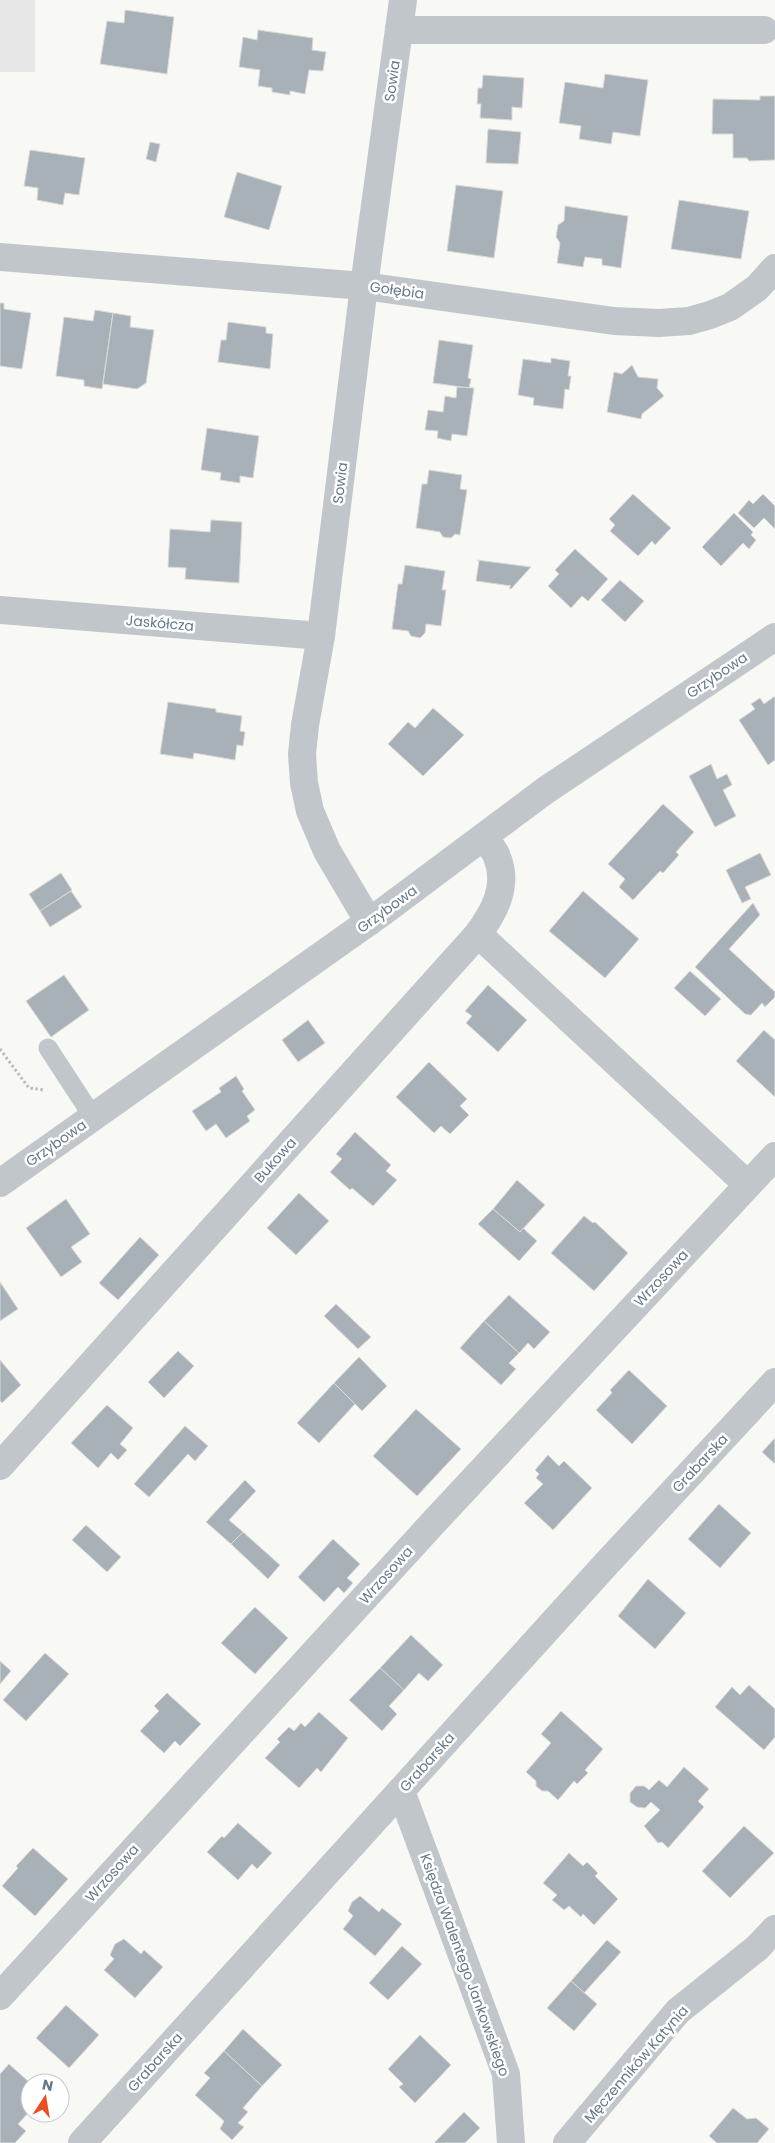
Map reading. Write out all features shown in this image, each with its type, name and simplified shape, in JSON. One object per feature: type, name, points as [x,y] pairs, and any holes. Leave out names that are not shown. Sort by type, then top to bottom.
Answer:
[{"type":"street","name":"Sowia","points":[[369,922],[327,851],[310,811],[304,783],[302,754],[305,725],[321,636],[364,286],[403,0]]},
{"type":"street","points":[[399,30],[764,30]]},
{"type":"street","name":"Gołębia","points":[[0,257],[364,286],[614,321],[659,323],[689,321],[730,307],[757,288],[775,268]]},
{"type":"street","name":"Jaskółcza","points":[[0,610],[321,636]]},
{"type":"street","name":"Grzybowa","points":[[0,1183],[369,922],[546,790],[775,637]]},
{"type":"street","name":"Bukowa","points":[[0,1466],[478,934],[493,914],[500,895],[502,876],[497,857],[484,838]]},
{"type":"street","points":[[478,934],[748,1185]]},
{"type":"street","name":"Wrzosowa","points":[[0,1996],[426,1530],[775,1156]]},
{"type":"street","name":"Grabarska","points":[[82,2143],[607,1563],[775,1382]]},
{"type":"street","name":"Księdza Walentego Jankowskiego","points":[[401,1791],[506,2074],[511,2143]]},
{"type":"street","name":"Męczenników Katynia","points":[[567,2143],[678,2011],[757,1948],[775,1929]]},
{"type":"lane","points":[[48,1048],[93,1117]]},
{"type":"path","points":[[0,1049],[29,1088],[78,1094]]},
{"type":"shaded area","points":[[0,0],[35,0],[35,72],[0,72]]},
{"type":"building","points":[[125,10],[174,17],[167,74],[100,64],[107,21],[124,23]]},
{"type":"building","points":[[258,30],[313,38],[312,50],[326,52],[323,71],[309,70],[305,94],[290,91],[290,95],[272,92],[272,88],[258,86],[260,70],[239,67],[243,37],[257,40]]},
{"type":"building","points":[[605,74],[648,80],[640,136],[613,132],[611,144],[579,139],[581,126],[559,123],[565,82],[603,88]]},
{"type":"building","points":[[483,75],[524,78],[522,108],[512,107],[512,120],[480,118],[481,104],[477,104],[478,88],[482,88]]},
{"type":"building","points":[[760,96],[775,96],[775,160],[749,161],[747,158],[733,158],[733,134],[712,134],[713,99],[760,100]]},
{"type":"building","points":[[488,129],[521,132],[518,164],[486,163]]},
{"type":"building","points":[[150,142],[160,144],[156,162],[146,159]]},
{"type":"building","points":[[30,150],[85,158],[79,195],[65,193],[63,205],[37,200],[38,188],[24,186]]},
{"type":"building","points":[[237,172],[282,186],[269,230],[224,217]]},
{"type":"building","points":[[456,185],[503,191],[494,258],[447,251]]},
{"type":"building","points":[[679,200],[749,211],[741,259],[671,249]]},
{"type":"building","points":[[565,206],[628,216],[621,268],[602,265],[602,259],[585,257],[583,267],[557,263],[560,243],[556,237],[558,225],[564,221]]},
{"type":"building","points":[[0,303],[4,303],[4,309],[31,313],[22,369],[0,366]]},
{"type":"building","points":[[95,310],[113,313],[102,389],[84,386],[84,380],[56,376],[64,317],[93,321]]},
{"type":"building","points":[[113,313],[131,316],[130,327],[154,330],[146,383],[137,389],[103,384]]},
{"type":"building","points":[[228,322],[266,327],[266,333],[273,334],[270,369],[218,362],[221,340],[226,340]]},
{"type":"building","points":[[439,340],[473,345],[468,378],[471,379],[469,388],[433,383]]},
{"type":"building","points":[[551,358],[570,361],[568,376],[571,376],[569,390],[565,389],[563,409],[533,405],[534,398],[518,395],[523,359],[551,363]]},
{"type":"building","points":[[632,365],[638,377],[658,379],[657,388],[664,396],[642,414],[641,419],[607,412],[614,372],[622,374]]},
{"type":"building","points":[[457,387],[474,388],[467,436],[452,434],[451,441],[437,438],[438,431],[425,430],[428,410],[443,412],[445,396],[456,398]]},
{"type":"building","points":[[207,428],[259,436],[253,478],[240,476],[240,483],[220,480],[221,473],[201,470]]},
{"type":"building","points":[[429,470],[462,475],[460,489],[467,490],[460,535],[455,534],[451,538],[443,537],[440,532],[416,528],[422,484],[427,484]]},
{"type":"building","points":[[633,494],[671,528],[655,545],[652,541],[638,556],[610,531],[615,525],[609,519]]},
{"type":"building","points":[[763,494],[775,506],[775,529],[764,518],[754,528],[738,513],[749,500],[753,504]]},
{"type":"building","points":[[734,513],[753,532],[751,535],[756,540],[749,549],[743,543],[721,566],[702,547]]},
{"type":"building","points":[[211,520],[242,522],[239,583],[185,579],[186,568],[168,567],[170,529],[210,532]]},
{"type":"building","points":[[575,549],[608,579],[588,601],[582,596],[571,608],[548,586],[559,574],[555,570]]},
{"type":"building","points":[[477,560],[531,567],[511,589],[509,588],[511,586],[476,581],[479,561]]},
{"type":"building","points":[[405,565],[445,571],[442,590],[446,590],[441,626],[426,624],[425,633],[420,638],[411,636],[408,631],[392,629],[398,584],[402,584]]},
{"type":"building","points":[[620,580],[644,601],[625,622],[601,600]]},
{"type":"building","points":[[775,696],[775,760],[768,765],[739,720],[755,709],[751,704],[760,698],[764,704]]},
{"type":"building","points":[[168,702],[216,709],[216,712],[242,716],[240,731],[245,732],[243,746],[237,745],[235,760],[194,753],[193,759],[160,754]]},
{"type":"building","points":[[433,708],[464,735],[423,776],[388,744],[408,722],[415,728]]},
{"type":"building","points":[[711,764],[717,779],[727,774],[732,785],[723,790],[736,816],[715,827],[689,776]]},
{"type":"building","points":[[663,804],[694,832],[676,852],[679,855],[663,873],[660,871],[633,900],[619,887],[625,879],[608,864]]},
{"type":"building","points":[[760,853],[771,875],[745,887],[751,899],[742,903],[726,870]]},
{"type":"building","points":[[61,873],[72,890],[40,911],[29,894]]},
{"type":"building","points":[[71,891],[82,907],[50,927],[40,911]]},
{"type":"building","points":[[583,891],[639,939],[605,978],[549,931]]},
{"type":"building","points":[[753,903],[760,915],[729,949],[775,992],[775,997],[765,1007],[762,1003],[751,1015],[745,1014],[695,967]]},
{"type":"building","points":[[690,971],[721,999],[705,1016],[674,988]]},
{"type":"building","points":[[64,975],[89,1010],[51,1037],[26,1001]]},
{"type":"building","points":[[488,985],[527,1020],[498,1052],[466,1023],[472,1016],[465,1011]]},
{"type":"building","points":[[308,1020],[325,1043],[298,1062],[282,1040]]},
{"type":"building","points":[[764,1030],[775,1040],[775,1097],[736,1061]]},
{"type":"building","points":[[429,1062],[467,1099],[460,1106],[469,1115],[450,1134],[441,1126],[434,1133],[396,1097]]},
{"type":"building","points":[[236,1076],[244,1089],[242,1091],[255,1110],[247,1116],[250,1121],[226,1138],[216,1124],[206,1131],[192,1111],[221,1092],[219,1088]]},
{"type":"building","points":[[355,1132],[391,1165],[386,1171],[397,1180],[373,1206],[352,1188],[350,1190],[330,1172],[342,1159],[336,1154]]},
{"type":"building","points":[[517,1180],[545,1205],[520,1232],[493,1209]]},
{"type":"building","points":[[299,1193],[329,1221],[296,1255],[267,1228]]},
{"type":"building","points":[[66,1199],[90,1234],[71,1247],[82,1262],[61,1277],[26,1228]]},
{"type":"building","points":[[493,1209],[520,1232],[523,1228],[537,1241],[519,1261],[478,1224]]},
{"type":"building","points":[[584,1216],[593,1223],[595,1222],[628,1253],[594,1291],[551,1253]]},
{"type":"building","points":[[140,1237],[159,1255],[118,1300],[99,1283]]},
{"type":"building","points":[[0,1282],[18,1309],[0,1321]]},
{"type":"building","points":[[509,1295],[550,1332],[534,1349],[528,1343],[519,1353],[484,1321]]},
{"type":"building","points":[[336,1304],[371,1337],[358,1349],[324,1316]]},
{"type":"building","points":[[484,1321],[519,1353],[509,1363],[516,1369],[501,1385],[460,1348]]},
{"type":"building","points":[[178,1351],[194,1366],[164,1398],[148,1382]]},
{"type":"building","points":[[359,1357],[387,1386],[362,1411],[334,1383]]},
{"type":"building","points":[[0,1360],[21,1385],[2,1403],[0,1401]]},
{"type":"building","points":[[629,1370],[667,1406],[632,1444],[596,1410],[612,1393],[610,1390]]},
{"type":"building","points":[[334,1383],[355,1404],[319,1443],[297,1423]]},
{"type":"building","points":[[107,1405],[133,1428],[120,1444],[127,1450],[118,1460],[111,1453],[98,1468],[71,1443]]},
{"type":"building","points":[[416,1409],[461,1449],[417,1496],[373,1456]]},
{"type":"building","points":[[185,1426],[208,1446],[195,1461],[188,1454],[149,1497],[134,1484]]},
{"type":"building","points":[[775,1438],[775,1464],[762,1452]]},
{"type":"building","points":[[548,1455],[559,1466],[564,1461],[592,1488],[553,1530],[524,1503],[543,1484],[536,1478],[539,1474],[535,1470]]},
{"type":"building","points":[[245,1480],[256,1491],[229,1520],[243,1532],[231,1544],[206,1522]]},
{"type":"building","points":[[719,1504],[751,1533],[720,1568],[688,1539]]},
{"type":"building","points":[[86,1525],[121,1557],[107,1572],[72,1540]]},
{"type":"building","points":[[243,1532],[280,1565],[268,1579],[231,1544]]},
{"type":"building","points":[[333,1539],[360,1564],[347,1578],[353,1583],[344,1593],[338,1587],[324,1602],[298,1577]]},
{"type":"building","points":[[648,1579],[686,1613],[655,1649],[618,1616]]},
{"type":"building","points":[[255,1607],[288,1638],[255,1674],[221,1643]]},
{"type":"building","points":[[411,1635],[443,1665],[428,1681],[419,1673],[404,1690],[380,1668]]},
{"type":"building","points":[[45,1653],[69,1674],[26,1721],[3,1700]]},
{"type":"building","points":[[0,1661],[11,1671],[0,1684]]},
{"type":"building","points":[[380,1668],[404,1690],[389,1706],[397,1714],[382,1731],[349,1700]]},
{"type":"building","points":[[749,1685],[775,1709],[775,1737],[764,1750],[715,1707],[732,1687],[740,1695]]},
{"type":"building","points":[[167,1693],[201,1724],[180,1746],[175,1741],[164,1753],[140,1731],[159,1711],[154,1706]]},
{"type":"building","points":[[561,1711],[603,1749],[585,1770],[588,1773],[577,1784],[574,1781],[558,1800],[548,1791],[542,1791],[536,1786],[536,1781],[526,1772],[551,1743],[541,1734]]},
{"type":"building","points":[[319,1712],[348,1738],[321,1772],[317,1768],[299,1788],[265,1758],[280,1742],[277,1739],[289,1727],[294,1731],[301,1723],[305,1727]]},
{"type":"building","points":[[684,1767],[709,1789],[698,1801],[704,1807],[668,1848],[662,1842],[658,1843],[644,1826],[660,1810],[651,1802],[645,1808],[637,1807],[630,1802],[630,1793],[636,1786],[644,1786],[649,1790],[659,1780],[667,1787]]},
{"type":"building","points":[[238,1823],[272,1853],[257,1869],[252,1864],[238,1880],[207,1852]]},
{"type":"building","points":[[744,1826],[774,1853],[730,1898],[702,1871]]},
{"type":"building","points":[[33,1848],[68,1879],[35,1916],[2,1886],[18,1868],[16,1866]]},
{"type":"building","points":[[569,1853],[583,1866],[587,1862],[598,1873],[595,1876],[618,1899],[594,1925],[583,1914],[581,1917],[569,1906],[564,1910],[552,1900],[557,1895],[543,1883]]},
{"type":"building","points":[[360,1896],[379,1912],[382,1908],[402,1924],[375,1956],[343,1929],[353,1916],[348,1911],[352,1902]]},
{"type":"building","points":[[124,1939],[141,1954],[144,1950],[163,1967],[135,1998],[104,1970],[114,1959],[110,1955],[115,1944]]},
{"type":"building","points":[[607,1940],[621,1952],[584,1993],[571,1981]]},
{"type":"building","points":[[402,1946],[422,1964],[388,2000],[369,1983]]},
{"type":"building","points":[[571,1981],[597,2004],[574,2031],[547,2008]]},
{"type":"building","points":[[66,2005],[99,2035],[69,2068],[36,2038]]},
{"type":"building","points":[[243,2029],[282,2065],[262,2086],[224,2051]]},
{"type":"building","points":[[420,2035],[451,2065],[415,2103],[399,2087],[403,2084],[388,2069]]},
{"type":"building","points":[[224,2051],[262,2086],[243,2108],[248,2112],[238,2123],[244,2127],[232,2140],[220,2129],[224,2121],[195,2095],[210,2078],[204,2073]]},
{"type":"building","points":[[9,2064],[20,2074],[20,2122],[18,2124],[26,2131],[15,2143],[0,2143],[0,2074]]},
{"type":"building","points":[[733,2108],[747,2119],[756,2118],[769,2129],[757,2143],[717,2143],[709,2136]]},
{"type":"building","points":[[464,2112],[480,2128],[465,2143],[434,2143]]}]
